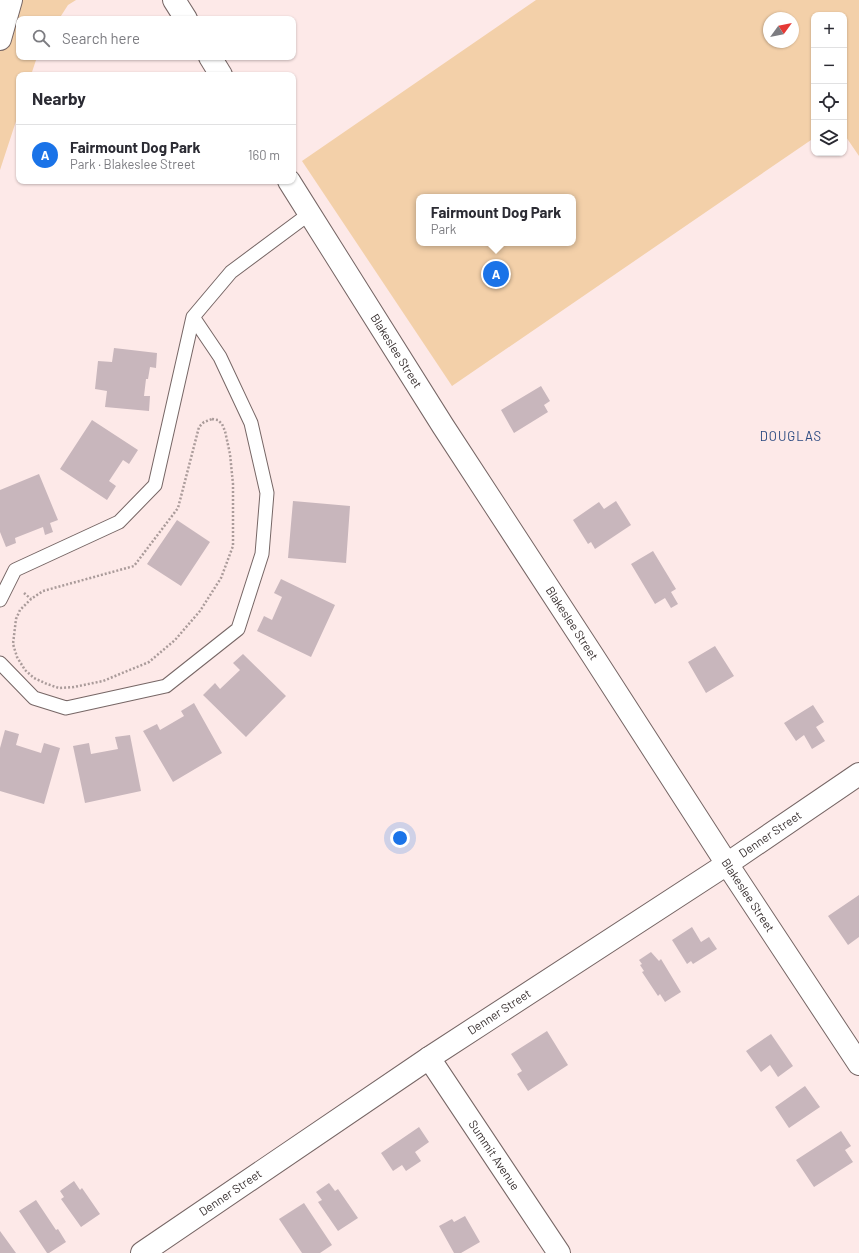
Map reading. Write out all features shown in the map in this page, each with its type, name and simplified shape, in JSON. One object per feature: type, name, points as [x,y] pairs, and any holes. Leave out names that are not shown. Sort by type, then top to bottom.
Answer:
[{"type":"street","points":[[0,39],[10,0]]},
{"type":"street","points":[[174,0],[184,16]]},
{"type":"street","points":[[212,60],[219,72]]},
{"type":"street","name":"Blakeslee Street","points":[[290,184],[443,426],[727,864],[859,1064]]},
{"type":"street","name":"Denner Street","points":[[142,1253],[429,1058],[727,864],[859,774]]},
{"type":"street","name":"Summit Avenue","points":[[429,1058],[559,1253]]},
{"type":"lane","points":[[0,600],[15,570],[119,522],[155,485],[193,317],[231,272],[309,214]]},
{"type":"lane","points":[[0,663],[34,698],[66,708],[166,686],[238,629],[262,554],[267,493],[251,423],[220,357],[193,317]]},
{"type":"path","points":[[212,418],[218,420],[222,424],[230,454],[233,546],[221,578],[200,610],[175,640],[149,662],[135,668],[103,681],[74,687],[60,688],[34,678],[25,670],[17,657],[13,644],[16,619],[20,610],[31,599],[43,591],[134,566],[178,508],[198,427],[212,418]]},
{"type":"shaded area","points":[[0,0],[76,0],[68,5],[61,16],[16,16],[16,60],[36,60],[32,72],[16,72],[16,121],[0,170]]},
{"type":"shaded area","points":[[536,0],[859,0],[859,156],[847,138],[847,12],[811,12],[811,140],[452,386],[302,161]]},
{"type":"building","points":[[114,348],[157,353],[156,368],[150,367],[148,379],[146,379],[144,396],[150,396],[149,411],[105,407],[107,391],[95,389],[98,361],[112,362]]},
{"type":"building","points":[[541,386],[550,401],[544,405],[548,412],[514,433],[501,410]]},
{"type":"building","points":[[92,420],[138,450],[129,464],[123,460],[109,481],[116,486],[107,500],[60,469]]},
{"type":"building","points":[[39,474],[58,520],[50,523],[53,532],[45,535],[43,527],[15,538],[16,543],[6,547],[0,532],[0,490]]},
{"type":"building","points":[[293,501],[350,506],[346,563],[288,558]]},
{"type":"building","points":[[616,501],[631,525],[595,549],[591,542],[588,544],[573,520],[599,502],[604,509]]},
{"type":"building","points":[[177,520],[210,542],[181,586],[147,564]]},
{"type":"building","points":[[653,551],[676,589],[671,592],[678,604],[671,608],[665,598],[655,604],[631,564]]},
{"type":"building","points":[[281,579],[335,605],[311,657],[257,631],[264,616],[272,620],[282,597],[274,593]]},
{"type":"building","points":[[715,646],[734,676],[706,693],[688,662]]},
{"type":"building","points":[[243,654],[286,696],[246,737],[203,695],[215,683],[220,689],[240,670],[233,663]]},
{"type":"building","points":[[194,703],[222,753],[173,782],[143,731],[157,724],[160,730],[184,716],[181,711]]},
{"type":"building","points":[[813,705],[824,722],[816,727],[825,741],[812,749],[804,735],[796,741],[784,723]]},
{"type":"building","points":[[5,730],[19,734],[16,745],[41,753],[44,743],[60,748],[44,804],[0,791],[0,748]]},
{"type":"building","points":[[130,735],[141,791],[85,803],[73,746],[89,743],[91,754],[118,749],[115,737]]},
{"type":"building","points":[[859,895],[859,937],[848,945],[828,916]]},
{"type":"building","points":[[692,927],[701,942],[709,937],[717,949],[693,964],[691,961],[687,964],[672,940]]},
{"type":"building","points":[[651,952],[659,961],[661,959],[681,992],[665,1002],[660,994],[658,996],[642,972],[644,971],[640,965],[642,964],[639,960]]},
{"type":"building","points":[[547,1031],[568,1065],[528,1091],[517,1074],[522,1071],[511,1054]]},
{"type":"building","points":[[771,1034],[793,1066],[778,1077],[770,1065],[761,1072],[746,1051]]},
{"type":"building","points":[[805,1086],[820,1107],[789,1128],[775,1107]]},
{"type":"building","points":[[419,1127],[429,1142],[415,1152],[421,1161],[406,1171],[402,1165],[393,1171],[381,1153]]},
{"type":"building","points":[[841,1131],[851,1146],[845,1150],[853,1162],[814,1187],[796,1160]]},
{"type":"building","points":[[74,1181],[80,1190],[82,1188],[100,1214],[81,1227],[61,1199],[64,1197],[60,1191]]},
{"type":"building","points":[[329,1183],[335,1191],[338,1189],[358,1218],[338,1231],[318,1202],[322,1200],[316,1192]]},
{"type":"building","points":[[36,1200],[66,1242],[49,1253],[47,1253],[19,1211]]},
{"type":"building","points":[[304,1203],[332,1245],[320,1253],[302,1253],[279,1219]]},
{"type":"building","points":[[465,1216],[480,1242],[461,1253],[454,1253],[439,1226],[452,1219],[454,1222]]},
{"type":"building","points":[[0,1231],[16,1253],[0,1253]]},
{"type":"place","name":"Fairmount Dog Park","points":[[496,274]]},
{"type":"district","name":"DOUGLAS","points":[[791,436]]}]
